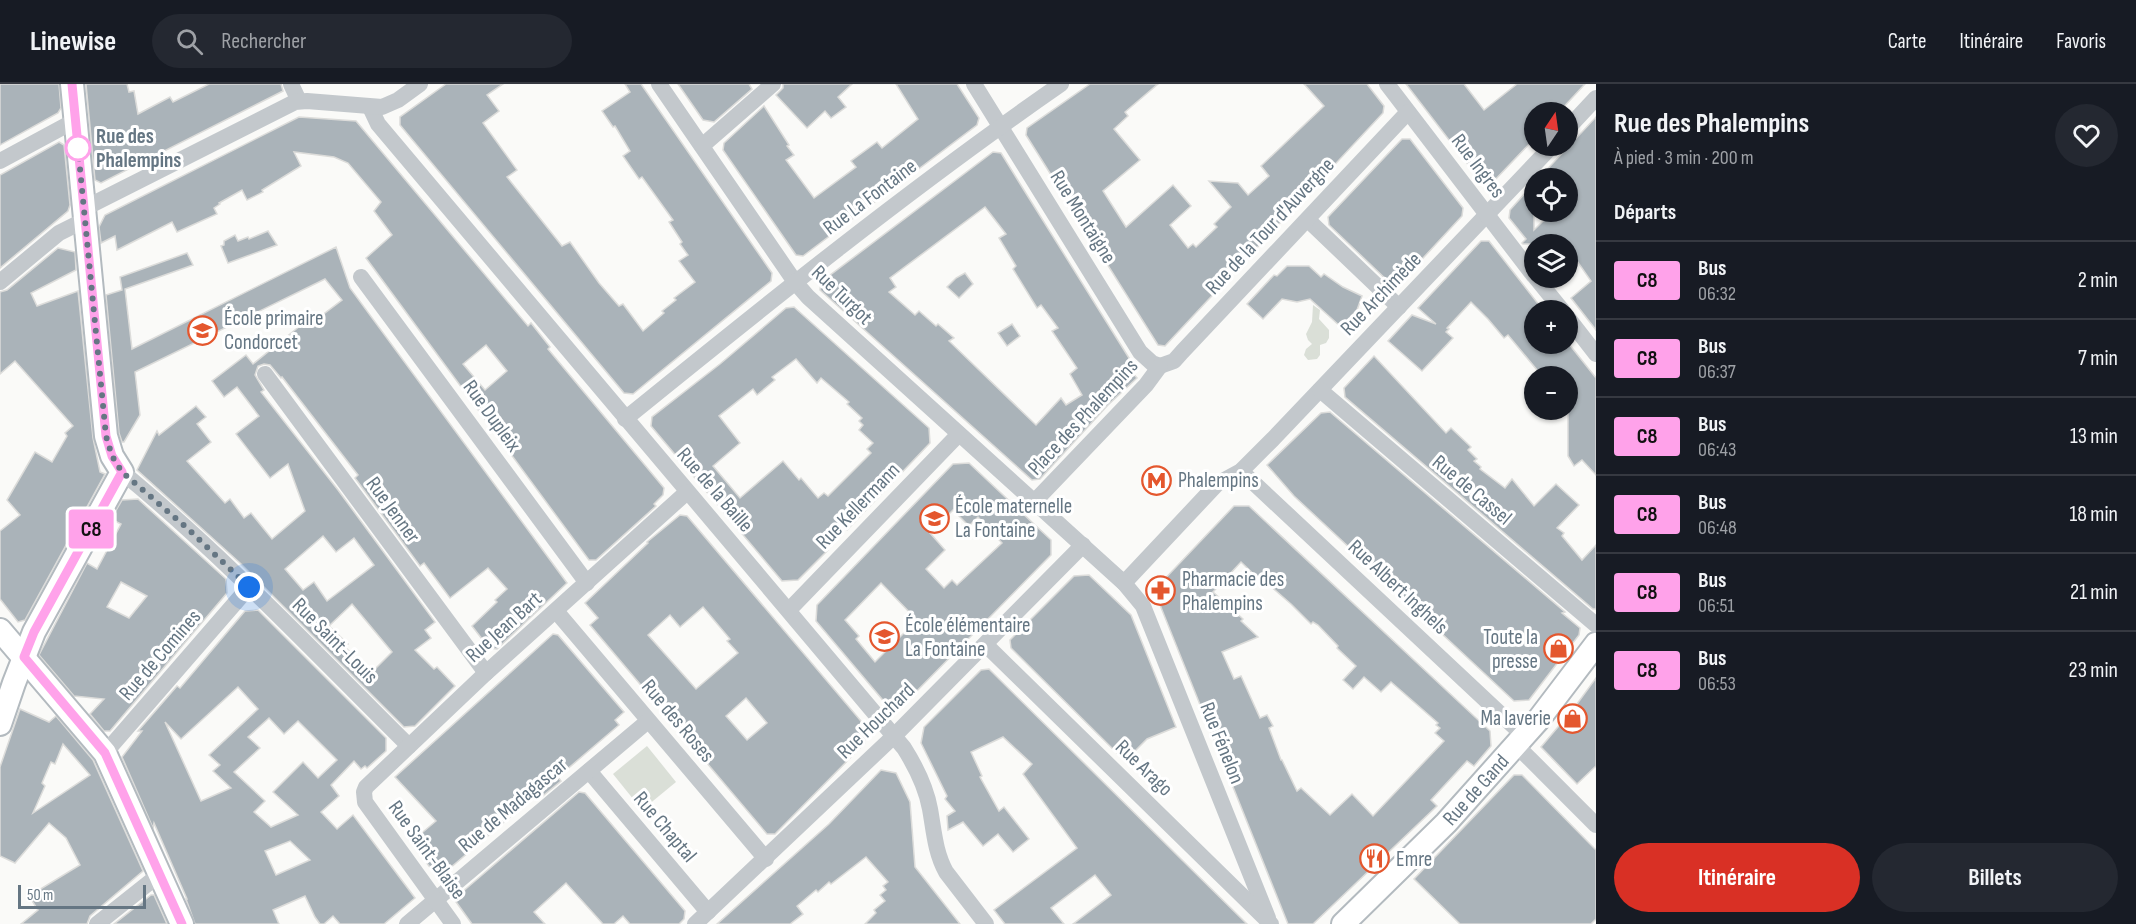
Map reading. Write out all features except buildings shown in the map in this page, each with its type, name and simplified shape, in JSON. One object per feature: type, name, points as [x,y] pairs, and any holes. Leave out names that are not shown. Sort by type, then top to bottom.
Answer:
[{"type":"street","points":[[0,724],[34,632],[122,472],[112,456],[106,436],[72,84]]},
{"type":"street","points":[[291,84],[299,102]]},
{"type":"street","points":[[0,282],[84,215],[286,106],[299,102],[370,107],[390,104],[420,84]]},
{"type":"street","name":"Rue Turgot","points":[[659,84],[795,282],[808,297],[1034,502]]},
{"type":"street","points":[[702,146],[773,84]]},
{"type":"street","name":"Rue Montaigne","points":[[974,84],[1140,352],[1152,363],[1160,366]]},
{"type":"street","name":"Rue La Fontaine","points":[[625,418],[795,282],[1000,126],[1061,84]]},
{"type":"street","name":"Rue Ingres","points":[[1387,84],[1524,263]]},
{"type":"street","points":[[1578,117],[1596,98]]},
{"type":"street","name":"Rue de la Baille","points":[[370,107],[378,124],[894,736],[910,758],[923,784],[930,808],[935,843],[942,864],[986,924]]},
{"type":"street","name":"Rue de la Tour d'Auvergne","points":[[1160,366],[1174,361],[1408,112]]},
{"type":"street","points":[[0,161],[76,120]]},
{"type":"street","name":"Rue Archimède","points":[[1241,471],[1543,156]]},
{"type":"street","points":[[1308,220],[1399,308]]},
{"type":"street","name":"Rue Dupleix","points":[[361,276],[587,583]]},
{"type":"street","name":"Rue Ingres","points":[[1544,288],[1554,300]]},
{"type":"street","points":[[1578,331],[1596,354]]},
{"type":"street","name":"Place des Phalempins","points":[[1124,583],[1034,502],[1146,385],[1160,366]]},
{"type":"street","name":"Rue Jenner","points":[[265,374],[486,673]]},
{"type":"street","name":"Rue de Cassel","points":[[1320,390],[1596,625]]},
{"type":"street","name":"Rue Kellermann","points":[[789,610],[960,434]]},
{"type":"street","points":[[1124,583],[1217,484],[1241,471]]},
{"type":"street","name":"Rue Albert Inghels","points":[[1241,471],[1520,741],[1596,825]]},
{"type":"street","name":"Rue Saint-Louis","points":[[122,472],[187,528],[249,587],[409,746]]},
{"type":"street","name":"Rue Jean Bart","points":[[365,802],[366,787],[486,673],[687,492]]},
{"type":"street","name":"Rue Houchard","points":[[695,924],[894,736],[1083,545]]},
{"type":"street","name":"Rue Fénelon","points":[[1124,583],[1143,606],[1271,924]]},
{"type":"street","name":"Rue de Comines","points":[[105,753],[249,587]]},
{"type":"street","name":"Rue des Roses","points":[[556,611],[766,859]]},
{"type":"street","points":[[0,630],[105,753],[182,924]]},
{"type":"street","name":"Rue de Gand","points":[[1343,924],[1439,831],[1520,741],[1596,644]]},
{"type":"street","name":"Rue Arago","points":[[986,645],[1271,924]]},
{"type":"street","name":"Rue de Madagascar","points":[[407,924],[648,721]]},
{"type":"street","name":"Rue Chaptal","points":[[589,771],[708,912]]},
{"type":"street","name":"Rue Saint-Blaise","points":[[365,802],[453,924]]},
{"type":"street","points":[[98,924],[160,874]]},
{"type":"shaded area","points":[[1313,305],[1320,310],[1319,319],[1329,330],[1329,338],[1326,343],[1320,345],[1320,355],[1317,359],[1308,360],[1304,355],[1306,349],[1312,344],[1306,334],[1312,322]]},
{"type":"shaded area","points":[[647,746],[676,782],[642,810],[613,774]]},
{"type":"bus line","name":"C8","points":[[72,84],[106,436],[112,456],[122,472],[34,632],[24,657],[56,698],[71,712],[105,753],[182,924]]},
{"type":"place","name":"Rue des Phalempins","points":[[78,148]]},
{"type":"place","name":"École primaire Condorcet","points":[[203,330]]},
{"type":"place","name":"Phalempins","points":[[1157,480]]},
{"type":"place","name":"École maternelle La Fontaine","points":[[934,518]]},
{"type":"place","name":"Pharmacie des Phalempins","points":[[1161,591]]},
{"type":"place","name":"École élémentaire La Fontaine","points":[[884,637]]},
{"type":"place","name":"Toute la presse","points":[[1559,649]]},
{"type":"place","name":"Ma laverie","points":[[1572,718]]},
{"type":"place","name":"Emre","points":[[1375,859]]},
{"type":"route","points":[[78,148],[109,449],[122,472],[187,528],[249,587]]}]
